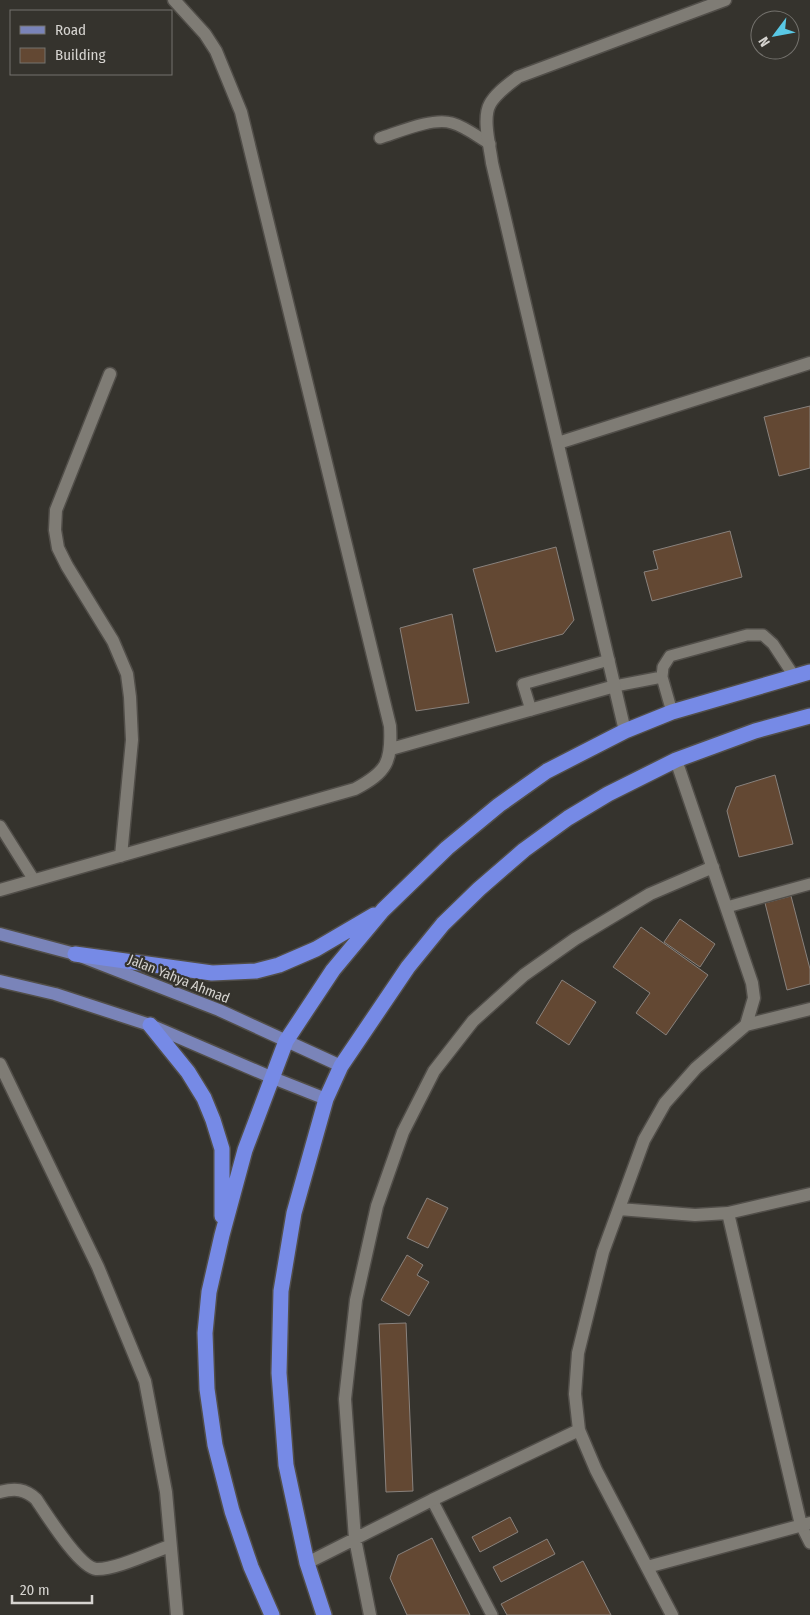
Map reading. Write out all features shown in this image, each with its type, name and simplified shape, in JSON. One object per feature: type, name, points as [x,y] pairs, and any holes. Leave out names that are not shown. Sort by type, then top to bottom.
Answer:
[{"type":"highway","points":[[272,1615],[251,1567],[232,1511],[215,1445],[207,1389],[206,1333],[209,1292],[222,1235],[246,1150],[286,1041],[333,970],[383,910],[447,848],[499,805],[547,771],[625,731],[672,712],[810,672]]},
{"type":"highway","points":[[324,1615],[307,1563],[286,1465],[279,1373],[282,1291],[294,1213],[326,1099],[341,1066],[408,967],[444,924],[479,889],[524,850],[568,818],[608,794],[676,760],[756,731],[810,716]]},
{"type":"highway","points":[[75,954],[212,974],[256,970],[279,965],[316,949],[383,910]]},
{"type":"highway","points":[[150,1024],[188,1072],[204,1098],[213,1120],[222,1149],[222,1235]]},
{"type":"main road","name":"Jalan Yahya Ahmad","points":[[0,934],[75,954],[219,1010],[341,1066]]},
{"type":"main road","points":[[0,981],[55,994],[150,1024],[326,1099]]},
{"type":"street","points":[[0,890],[355,789],[374,778],[385,765],[391,749],[390,726],[241,112],[216,51],[205,34],[174,0]]},
{"type":"street","points":[[625,731],[492,162],[487,124],[489,105],[500,91],[518,77],[725,0]]},
{"type":"street","points":[[558,443],[810,363]]},
{"type":"street","points":[[110,374],[56,510],[55,530],[58,548],[62,557],[113,642],[127,674],[132,740],[121,856]]},
{"type":"street","points":[[391,749],[615,686]]},
{"type":"street","points":[[676,760],[752,983],[754,998],[746,1025]]},
{"type":"street","points":[[370,1615],[355,1540],[345,1399],[356,1300],[377,1206],[403,1132],[434,1071],[473,1021],[524,975],[575,939],[650,894],[713,867]]},
{"type":"street","points":[[672,1615],[596,1470],[579,1430],[575,1394],[578,1353],[603,1252],[644,1140],[665,1103],[696,1068],[746,1025],[810,1009]]},
{"type":"street","points":[[0,1064],[98,1267],[145,1381],[166,1492],[177,1615]]},
{"type":"street","points":[[619,1209],[695,1215],[728,1213],[810,1194]]},
{"type":"street","points":[[647,1567],[805,1524],[728,1213]]},
{"type":"street","points":[[307,1563],[432,1500],[579,1430]]},
{"type":"street","points":[[0,1492],[21,1490],[29,1493],[36,1499],[81,1561],[94,1569],[123,1563],[170,1546]]},
{"type":"lane","points":[[380,138],[430,123],[444,121],[463,128],[490,144]]},
{"type":"lane","points":[[672,712],[662,677],[663,668],[670,656],[747,635],[763,634],[774,644],[794,676]]},
{"type":"lane","points":[[531,710],[523,684],[609,660]]},
{"type":"lane","points":[[615,686],[662,677]]},
{"type":"lane","points":[[0,826],[34,880]]},
{"type":"lane","points":[[727,907],[810,884]]},
{"type":"lane","points":[[432,1500],[492,1615]]},
{"type":"lane","points":[[805,1524],[810,1543]]},
{"type":"building","points":[[810,406],[810,468],[779,476],[764,417]]},
{"type":"building","points":[[730,531],[742,577],[652,601],[644,572],[658,569],[653,551]]},
{"type":"building","points":[[556,547],[574,620],[563,634],[496,652],[473,569]]},
{"type":"building","points":[[452,614],[469,703],[416,711],[400,628]]},
{"type":"building","points":[[775,775],[793,844],[739,857],[727,811],[736,787]]},
{"type":"building","points":[[791,896],[810,969],[810,984],[787,990],[765,903]]},
{"type":"building","points":[[680,919],[715,944],[700,967],[664,942]]},
{"type":"building","points":[[641,927],[708,975],[666,1035],[636,1013],[650,993],[613,967]]},
{"type":"building","points":[[562,980],[596,1002],[569,1045],[536,1023]]},
{"type":"building","points":[[427,1198],[448,1208],[428,1248],[407,1238]]},
{"type":"building","points":[[407,1255],[423,1265],[417,1275],[429,1282],[409,1316],[381,1300]]},
{"type":"building","points":[[406,1323],[413,1491],[386,1492],[379,1324]]},
{"type":"building","points":[[510,1517],[518,1532],[480,1552],[472,1537]]},
{"type":"building","points":[[432,1538],[470,1615],[407,1615],[390,1578],[398,1555]]},
{"type":"building","points":[[547,1539],[555,1554],[501,1582],[493,1567]]},
{"type":"building","points":[[583,1561],[611,1615],[507,1615],[501,1604]]}]
